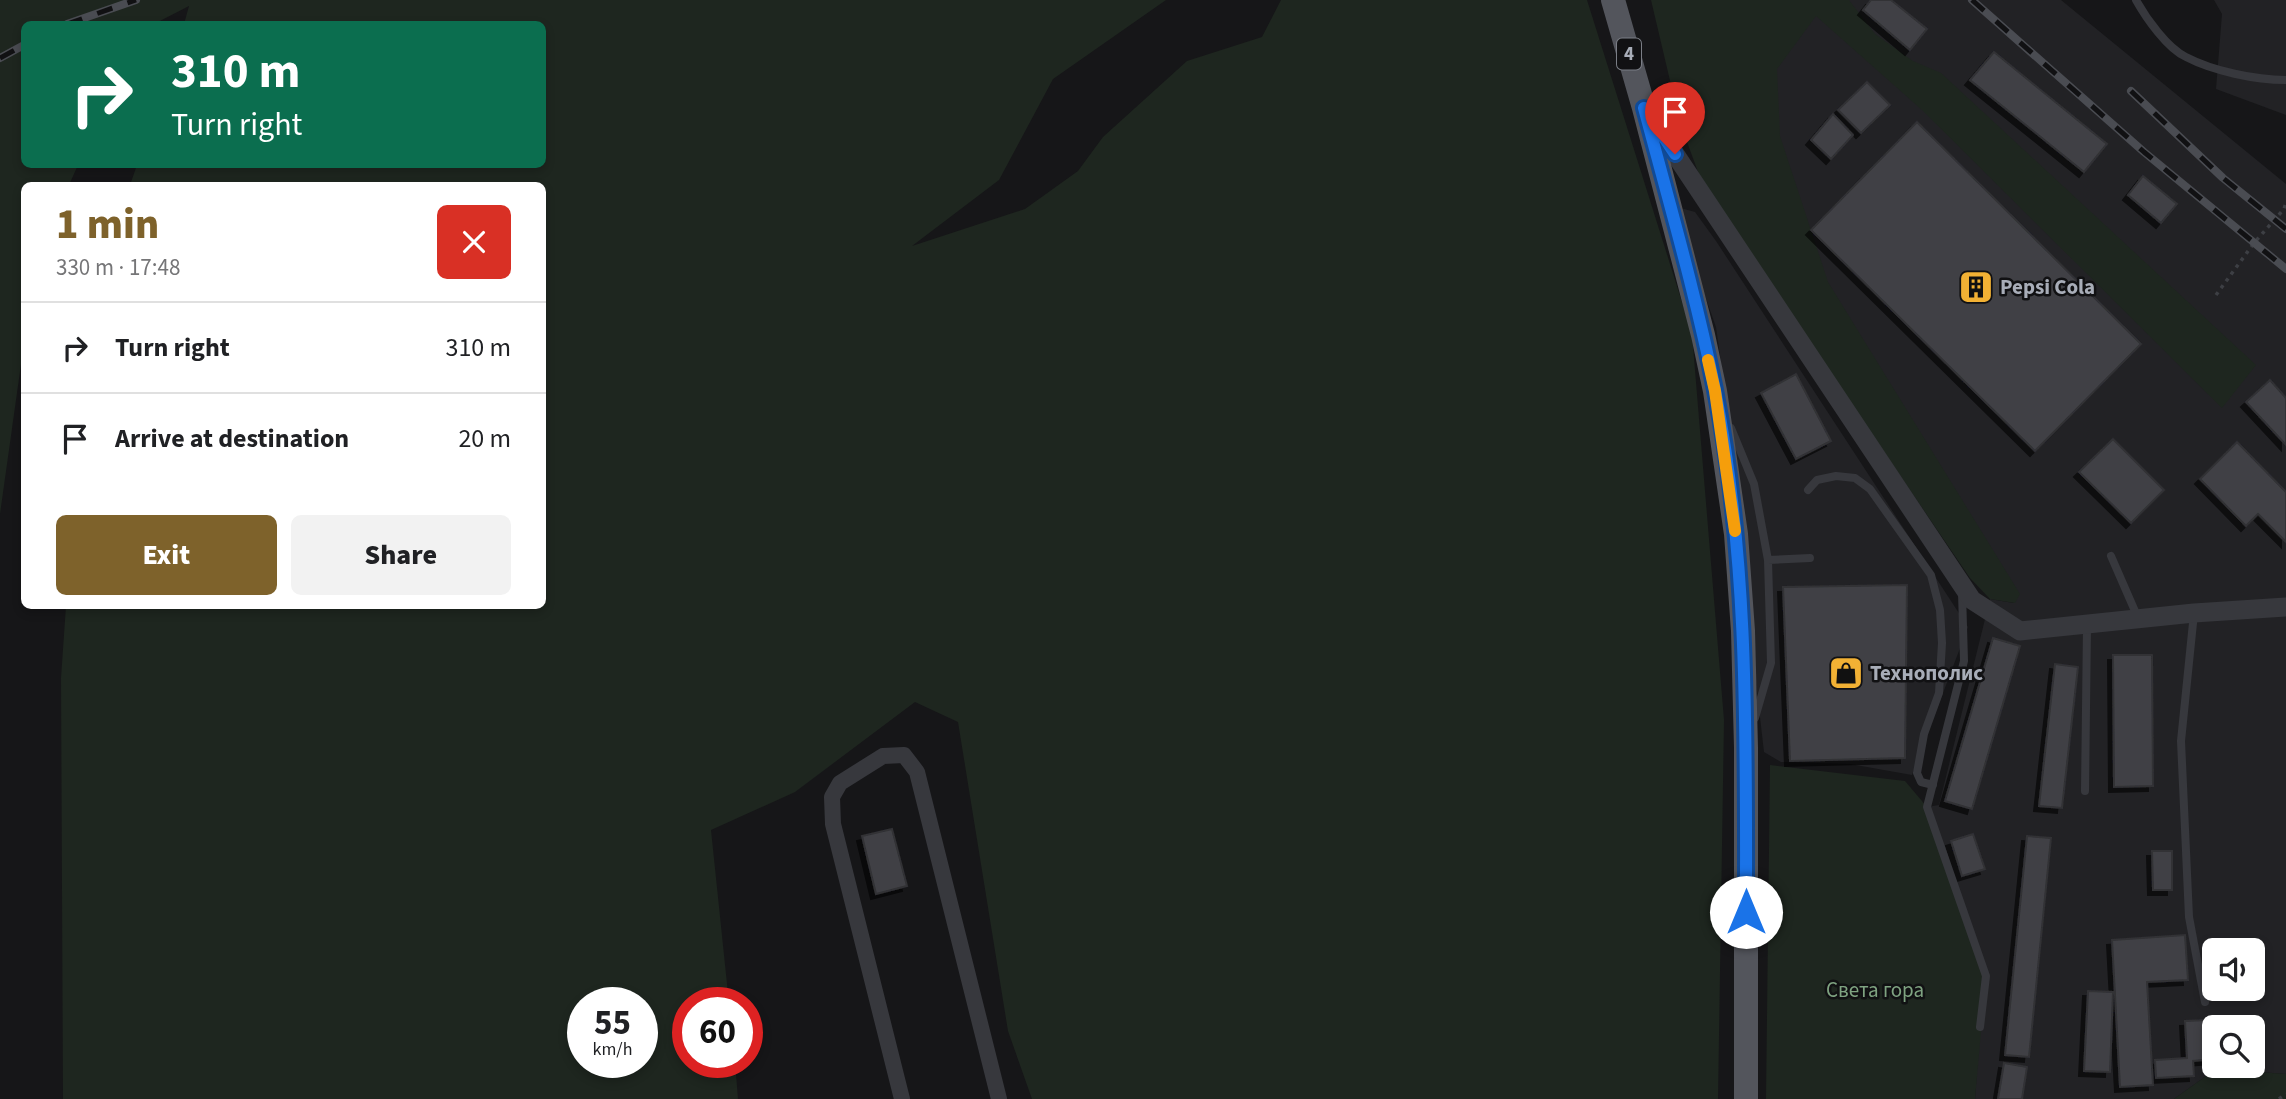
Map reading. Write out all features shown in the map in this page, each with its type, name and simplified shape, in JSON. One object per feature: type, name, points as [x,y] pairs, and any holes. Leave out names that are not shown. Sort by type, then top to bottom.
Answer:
[{"type":"main road","name":"4","points":[[1613,0],[1703,335],[1715,391],[1736,534],[1743,631],[1746,748],[1746,1099]]},
{"type":"main road","name":"4","points":[[1703,335],[1706,392],[1725,535],[1732,632],[1737,1099]]},
{"type":"street","points":[[1644,108],[1972,600],[2020,631],[2194,613],[2286,607]]},
{"type":"street","points":[[902,1099],[833,824],[832,797],[840,783],[883,756],[904,755],[917,772],[999,1099]]},
{"type":"lane","points":[[2136,0],[2159,33],[2184,57],[2223,71],[2286,80]]},
{"type":"lane","points":[[1715,391],[1754,484],[1768,560],[1771,663],[1746,748]]},
{"type":"lane","points":[[1808,491],[1818,481],[1826,478],[1855,478],[1870,489],[1931,575],[1941,621],[1939,693],[1924,734],[1917,773],[1921,782],[1933,785]]},
{"type":"lane","points":[[2111,556],[2138,619]]},
{"type":"lane","points":[[1768,560],[1810,558]]},
{"type":"lane","points":[[1962,586],[1964,661],[1927,807],[1986,976],[1980,1027]]},
{"type":"lane","points":[[2194,613],[2181,741],[2189,917],[2205,1002]]},
{"type":"lane","points":[[2085,791],[2087,624]]},
{"type":"path","points":[[2216,295],[2286,202]]},
{"type":"path","points":[[2279,1099],[2286,1094]]},
{"type":"shaded area","points":[[1747,0],[2061,0],[2286,184],[2286,1074],[2265,1072],[2265,1015],[2202,1015],[2203,1078],[2174,1099],[1975,1099],[1980,1027],[1927,807],[1939,805],[1990,599],[2014,603],[1808,276]]},
{"type":"shaded area","points":[[2214,0],[2286,0],[2286,115],[2216,89],[2222,14]]},
{"type":"shaded area","points":[[1684,209],[1695,212],[1716,241],[1968,627],[1912,775],[1850,764],[1781,762],[1764,752],[1754,665],[1747,548],[1716,327],[1675,211]]},
{"type":"green space","points":[[0,0],[1166,0],[1053,79],[999,180],[912,246],[1025,209],[1078,171],[1103,137],[1187,61],[1262,37],[1281,0],[1587,0],[1692,334],[1724,720],[1718,1099],[1032,1099],[1008,1031],[958,722],[915,702],[795,792],[711,830],[727,987],[672,987],[672,1078],[736,1078],[738,1099],[63,1099],[61,678],[66,609],[546,609],[546,182],[131,182],[136,168],[546,168],[546,21],[185,21],[189,6],[160,21],[21,21],[21,168],[77,168],[70,182],[21,182],[21,364],[0,514]]},
{"type":"green space","points":[[1651,0],[1849,0],[1875,34],[1913,61],[1941,73],[2256,365],[2222,408],[1922,110],[1816,16],[1777,69],[1780,136],[1828,282],[2020,594],[2015,603],[1990,599],[1970,578],[1704,188],[1680,123]]},
{"type":"green space","name":"Света гора","points":[[1770,765],[1905,781],[1927,807],[1986,976],[1975,1099],[1766,1099]]},
{"type":"green space","points":[[2265,1072],[2286,1074],[2286,1099],[2174,1099],[2203,1078],[2265,1078]]},
{"type":"building","points":[[1871,0],[1891,0],[1927,29],[1910,50],[1863,10]]},
{"type":"building","points":[[1994,52],[2107,144],[2084,172],[1970,80]]},
{"type":"building","points":[[1867,82],[1890,105],[1861,133],[1838,110]]},
{"type":"building","points":[[1833,114],[1853,135],[1831,159],[1811,140]]},
{"type":"building","name":"Pepsi Cola","points":[[1917,122],[2141,344],[2035,451],[1811,230]]},
{"type":"building","points":[[2143,176],[2177,204],[2161,223],[2128,195]]},
{"type":"building","points":[[1796,374],[1831,441],[1796,459],[1761,393]]},
{"type":"building","points":[[2270,380],[2286,398],[2286,445],[2246,402]]},
{"type":"building","points":[[2113,439],[2164,490],[2131,523],[2079,472]]},
{"type":"building","points":[[2237,442],[2286,492],[2286,542],[2258,514],[2246,526],[2200,479]]},
{"type":"building","name":"Технополис","points":[[1907,585],[1905,758],[1790,761],[1783,587]]},
{"type":"building","points":[[1993,638],[2020,646],[1972,809],[1945,801]]},
{"type":"building","points":[[2113,655],[2152,655],[2153,786],[2114,787]]},
{"type":"building","points":[[2055,664],[2078,667],[2062,808],[2039,806]]},
{"type":"building","points":[[892,829],[907,886],[876,894],[862,836]]},
{"type":"building","points":[[1973,834],[1985,869],[1962,876],[1951,841]]},
{"type":"building","points":[[2027,836],[2051,838],[2029,1057],[2005,1055]]},
{"type":"building","points":[[2152,851],[2172,851],[2172,890],[2153,890]]},
{"type":"building","points":[[2185,935],[2188,980],[2147,982],[2153,1085],[2120,1087],[2112,940]]},
{"type":"building","points":[[2088,991],[2113,992],[2110,1072],[2084,1071]]},
{"type":"building","points":[[2202,1020],[2202,1060],[2193,1061],[2194,1076],[2156,1078],[2155,1060],[2187,1058],[2185,1021]]},
{"type":"building","points":[[2004,1063],[2027,1067],[2022,1099],[1998,1099]]},
{"type":"railway","points":[[76,21],[136,0]]},
{"type":"railway","points":[[1972,0],[2144,152],[2286,269]]},
{"type":"railway","points":[[0,58],[21,47]]},
{"type":"railway","points":[[2131,91],[2223,178],[2286,229]]},
{"type":"slow traffic","points":[[1708,360],[1728,472],[1735,531]]},
{"type":"place","name":"Pepsi Cola","points":[[1976,287]]},
{"type":"place","name":"Технополис","points":[[1846,673]]},
{"type":"route","points":[[1675,154],[1644,108],[1703,335],[1715,391],[1736,534],[1743,631],[1746,912]]}]
